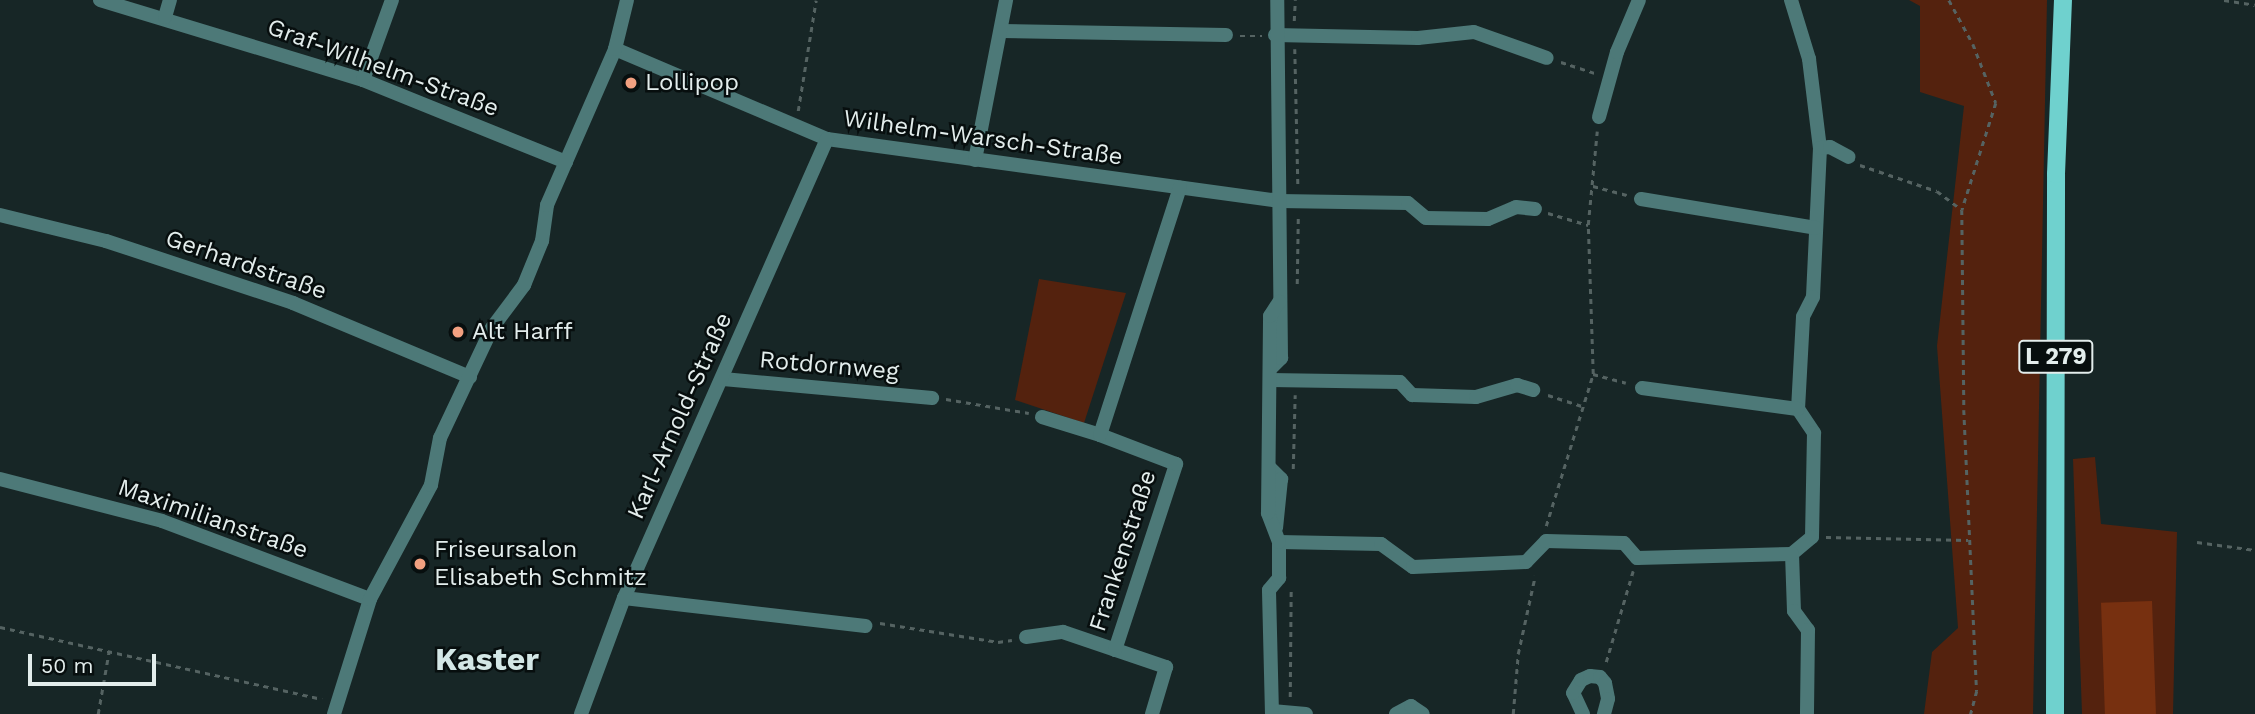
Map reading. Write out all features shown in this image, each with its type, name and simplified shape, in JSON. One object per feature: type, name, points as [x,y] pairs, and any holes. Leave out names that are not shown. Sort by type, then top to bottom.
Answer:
[{"type":"main road","name":"L 279","points":[[2055,714],[2056,174],[2063,0]]},
{"type":"street","name":"Graf-Wilhelm-Straße","points":[[100,0],[165,17],[363,80],[566,162]]},
{"type":"street","points":[[165,17],[170,0]]},
{"type":"street","points":[[363,80],[392,0]]},
{"type":"street","points":[[335,708],[370,599],[431,485],[440,438],[492,328],[524,285],[542,241],[547,205],[615,49],[627,0]]},
{"type":"street","points":[[975,160],[1006,0]]},
{"type":"street","points":[[1277,0],[1275,35],[1281,358],[1270,374],[1270,468],[1281,479],[1277,535],[1279,578],[1269,590],[1272,712],[1306,714]]},
{"type":"street","points":[[1600,117],[1605,77],[1639,0]]},
{"type":"street","points":[[1277,535],[1381,544],[1413,567],[1526,562],[1546,541],[1624,543],[1637,558],[1759,558],[1792,554],[1812,537],[1814,433],[1798,409],[1803,317],[1813,298],[1820,148],[1809,58],[1791,0]]},
{"type":"street","points":[[1001,31],[1226,35]]},
{"type":"street","points":[[1275,35],[1418,38],[1474,32],[1548,58]]},
{"type":"street","name":"Wilhelm-Warsch-Straße","points":[[615,49],[796,122],[827,139],[1279,201],[1408,203],[1426,218],[1488,219],[1516,207],[1535,209]]},
{"type":"street","name":"Karl-Arnold-Straße","points":[[581,714],[624,598],[827,139]]},
{"type":"street","points":[[1820,148],[1830,147],[1849,157]]},
{"type":"street","points":[[1100,435],[1180,188]]},
{"type":"street","points":[[1641,199],[1816,228]]},
{"type":"street","name":"Gerhardstraße","points":[[0,215],[106,241],[293,303],[470,377]]},
{"type":"street","points":[[1270,374],[1401,382],[1412,395],[1476,397],[1517,385],[1533,390]]},
{"type":"street","name":"Rotdornweg","points":[[723,379],[932,398]]},
{"type":"street","points":[[1642,388],[1798,409]]},
{"type":"street","name":"Frankenstraße","points":[[1042,417],[1100,435],[1176,464],[1115,650]]},
{"type":"street","name":"Maximilianstraße","points":[[0,479],[162,521],[370,599]]},
{"type":"street","points":[[1792,554],[1794,611],[1808,630],[1807,714]]},
{"type":"street","points":[[624,598],[865,626]]},
{"type":"street","points":[[1026,637],[1063,632],[1166,667],[1152,714]]},
{"type":"street","points":[[1583,714],[1574,703],[1576,686],[1581,680],[1600,677],[1608,699],[1604,714]]},
{"type":"street","points":[[1396,714],[1411,706],[1423,714]]},
{"type":"path","points":[[796,122],[816,0]]},
{"type":"path","points":[[1949,0],[1973,44],[1996,103],[1962,210],[1968,540],[1977,691],[1971,714]]},
{"type":"path","points":[[2224,0],[2255,5]]},
{"type":"path","points":[[1226,35],[1275,35]]},
{"type":"path","points":[[1548,58],[1605,77]]},
{"type":"path","points":[[1533,390],[1584,407],[1593,373],[1588,225],[1600,117]]},
{"type":"path","points":[[1849,157],[1863,167],[1937,191],[1962,210]]},
{"type":"path","points":[[1592,186],[1641,199]]},
{"type":"path","points":[[1535,209],[1588,225]]},
{"type":"path","points":[[1593,373],[1642,388]]},
{"type":"path","points":[[932,398],[1007,406],[1042,417]]},
{"type":"path","points":[[1812,537],[1968,540]]},
{"type":"path","points":[[2197,542],[2255,550]]},
{"type":"path","points":[[1600,677],[1637,558]]},
{"type":"path","points":[[865,626],[909,626],[998,642],[1026,637]]},
{"type":"path","points":[[0,627],[109,651],[335,708]]},
{"type":"path","points":[[98,714],[109,651]]},
{"type":"shaded area","points":[[1909,0],[2047,0],[2033,714],[1924,714],[1932,652],[1958,628],[1937,346],[1964,106],[1920,92],[1920,6]]},
{"type":"shaded area","points":[[1039,279],[1126,293],[1084,423],[1015,400]]},
{"type":"shaded area","points":[[2095,457],[2101,524],[2177,532],[2173,714],[2082,714],[2073,459]]},
{"type":"shaded area","points":[[2152,601],[2156,714],[2105,714],[2101,603]]},
{"type":"place","name":"Lollipop","points":[[631,83]]},
{"type":"place","name":"Alt Harff","points":[[458,332]]},
{"type":"place","name":"Friseursalon Elisabeth Schmitz","points":[[420,564]]},
{"type":"district","name":"Kaster","points":[[487,659]]}]
